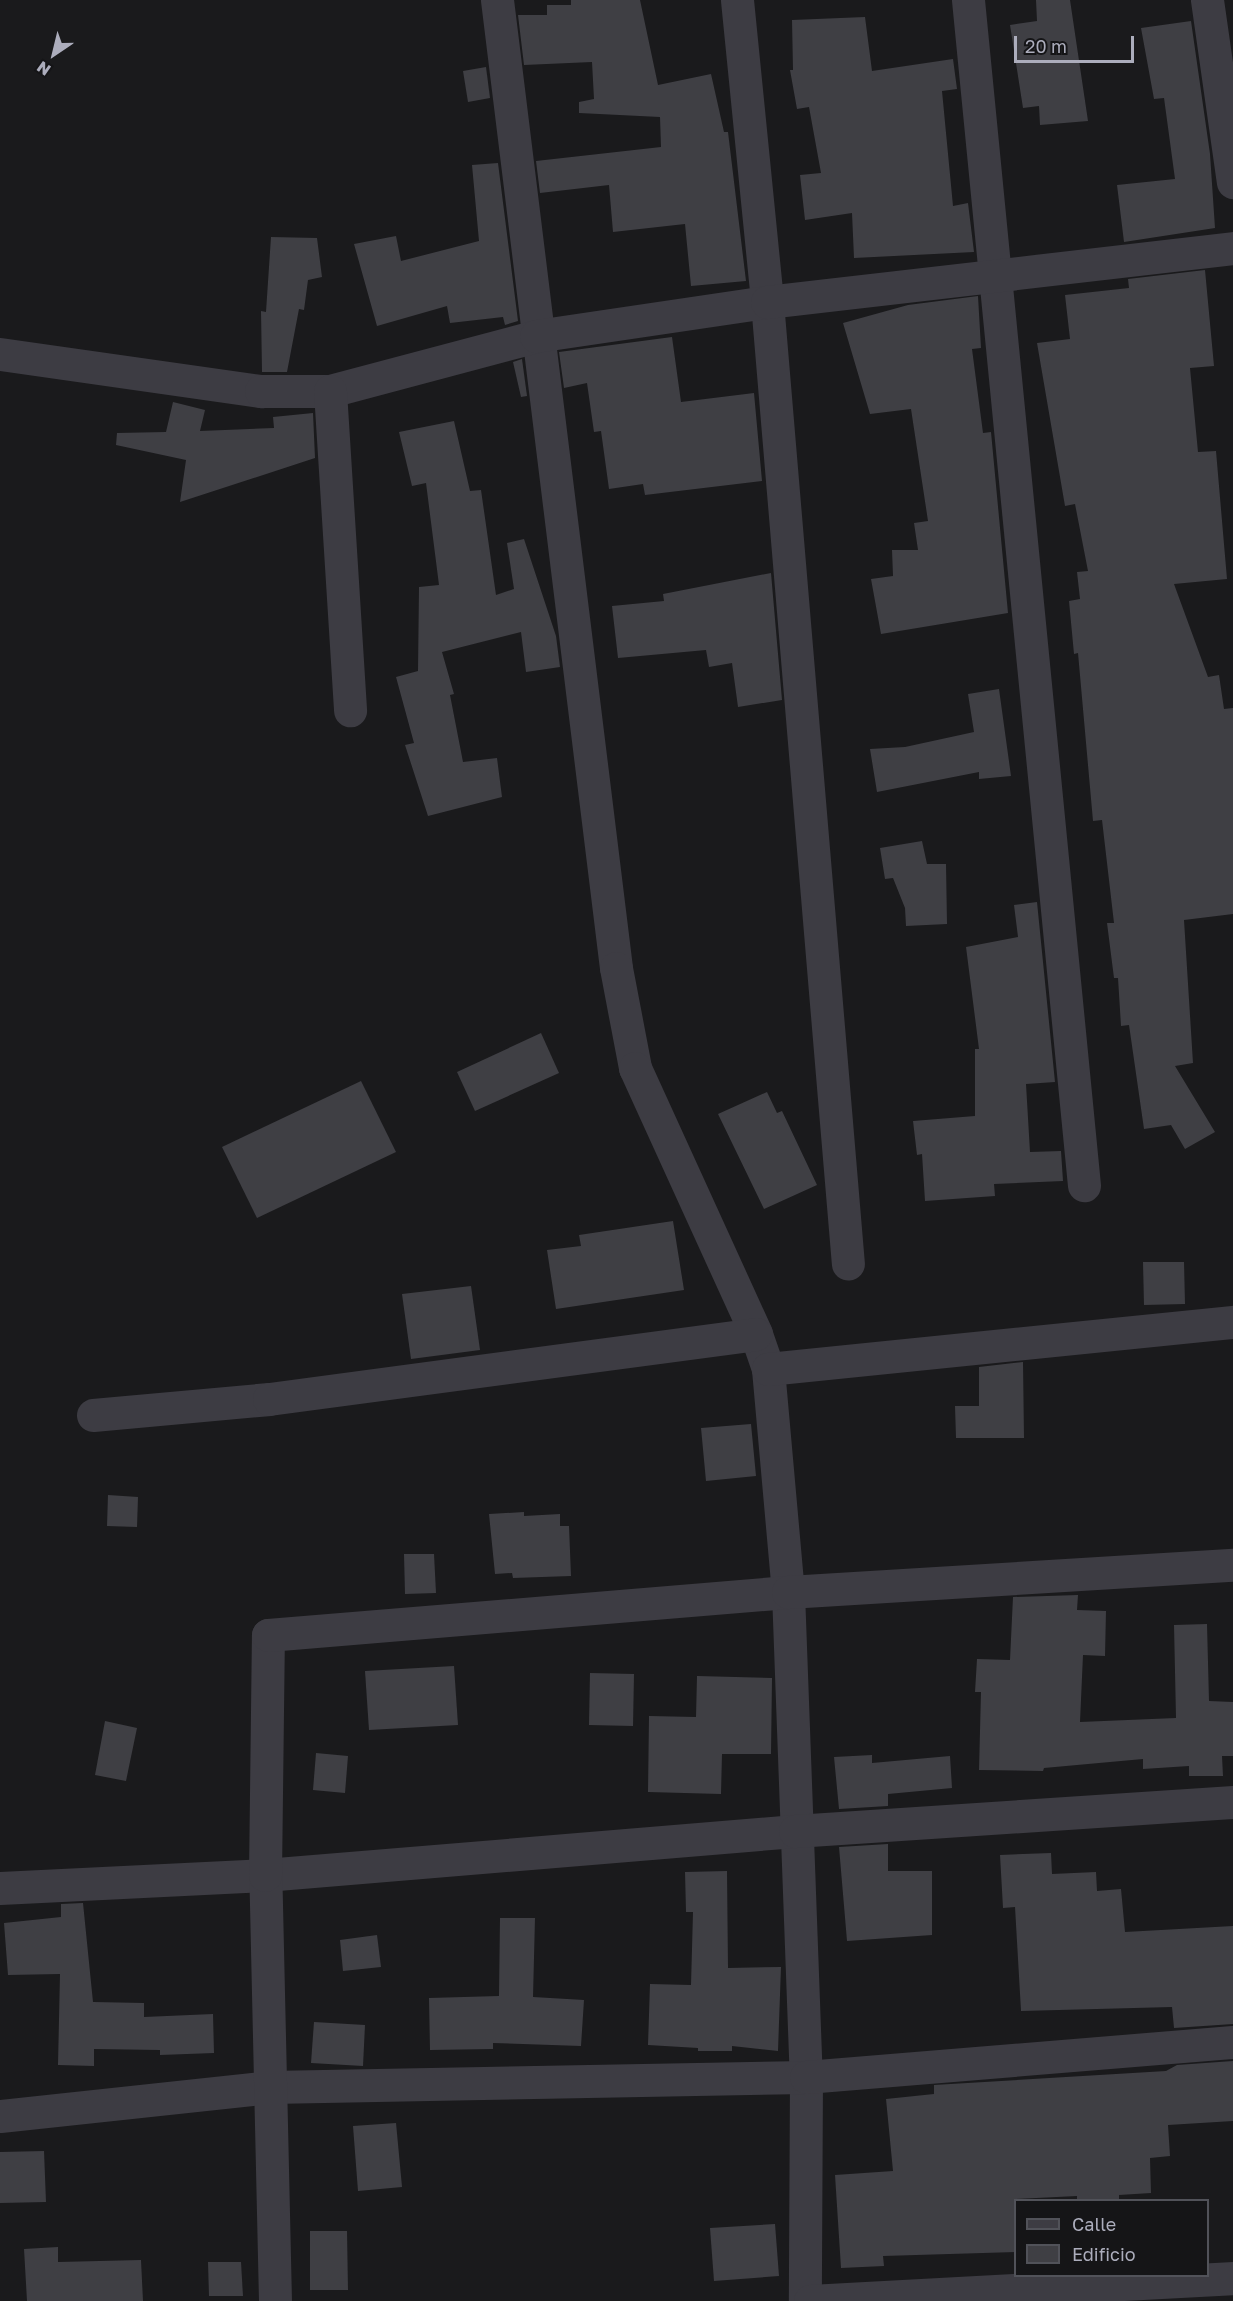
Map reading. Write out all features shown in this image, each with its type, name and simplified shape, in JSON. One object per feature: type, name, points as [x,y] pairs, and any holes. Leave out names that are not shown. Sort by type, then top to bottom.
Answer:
[{"type":"street","points":[[497,0],[536,336],[616,968],[635,1068],[756,1334],[768,1369],[788,1592],[795,1831],[806,2077],[807,2301],[1233,2278]]},
{"type":"street","points":[[737,0],[767,302],[848,1264]]},
{"type":"street","points":[[968,0],[992,276],[1084,1185]]},
{"type":"street","points":[[1207,0],[1233,182]]},
{"type":"street","points":[[0,354],[261,391],[330,391],[536,336],[767,302],[1233,248]]},
{"type":"street","points":[[330,391],[350,710]]},
{"type":"street","points":[[768,1369],[1233,1322]]},
{"type":"street","points":[[93,1416],[269,1399],[756,1334]]},
{"type":"street","points":[[275,2301],[265,1875],[268,1635],[788,1592],[1233,1565]]},
{"type":"street","points":[[0,1888],[265,1875],[795,1831],[1233,1802]]},
{"type":"street","points":[[0,2116],[270,2087],[806,2077],[1233,2042]]},
{"type":"building","points":[[571,0],[640,0],[658,85],[711,74],[724,132],[728,132],[746,281],[691,286],[685,224],[613,232],[609,185],[540,193],[536,161],[661,147],[660,117],[579,113],[579,102],[594,99],[592,62],[524,65],[518,15],[547,15],[547,5],[571,5]]},
{"type":"building","points":[[1036,0],[1070,0],[1088,121],[1040,125],[1039,106],[1023,108],[1010,25],[1037,21]]},
{"type":"building","points":[[865,17],[872,71],[953,59],[957,89],[942,91],[953,206],[968,203],[974,252],[854,258],[852,213],[805,220],[800,175],[821,173],[809,107],[797,109],[790,70],[793,70],[792,20]]},
{"type":"building","points":[[1191,21],[1210,154],[1215,228],[1124,242],[1117,185],[1175,179],[1164,98],[1154,99],[1141,28]]},
{"type":"building","points":[[486,67],[490,98],[468,102],[463,71]]},
{"type":"building","points":[[498,163],[518,321],[505,325],[503,317],[450,323],[447,306],[377,326],[354,244],[396,236],[401,261],[479,241],[472,165]]},
{"type":"building","points":[[271,237],[317,238],[322,277],[308,280],[304,310],[299,309],[287,372],[262,372],[261,311],[266,312]]},
{"type":"building","points":[[1205,270],[1214,366],[1190,368],[1198,452],[1216,451],[1227,579],[1174,584],[1208,677],[1219,675],[1224,709],[1233,708],[1233,914],[1184,920],[1193,1063],[1175,1066],[1215,1132],[1185,1149],[1171,1125],[1144,1129],[1129,1025],[1121,1026],[1118,978],[1114,978],[1107,923],[1114,923],[1102,820],[1093,821],[1078,653],[1074,654],[1069,601],[1080,599],[1077,572],[1088,571],[1075,504],[1065,506],[1037,343],[1070,339],[1065,295],[1129,288],[1128,279]]},
{"type":"building","points":[[978,296],[981,348],[972,349],[983,433],[991,432],[1008,613],[881,634],[871,579],[893,576],[892,550],[918,550],[914,523],[928,521],[911,409],[870,414],[843,323],[908,305]]},
{"type":"building","points":[[672,337],[681,402],[754,393],[762,481],[645,495],[643,484],[609,489],[601,431],[594,432],[587,383],[564,388],[559,352]]},
{"type":"building","points":[[522,359],[527,396],[521,397],[513,362]]},
{"type":"building","points":[[173,402],[205,410],[200,431],[274,428],[273,417],[313,413],[315,458],[180,502],[186,460],[116,445],[117,433],[166,432]]},
{"type":"building","points":[[454,421],[470,491],[481,490],[496,595],[514,589],[507,543],[524,539],[556,636],[560,667],[526,672],[521,632],[442,652],[454,694],[450,695],[463,762],[497,758],[502,797],[428,816],[405,745],[414,743],[396,677],[418,671],[419,587],[439,585],[426,483],[412,486],[399,432]]},
{"type":"building","points":[[771,573],[782,700],[738,707],[732,663],[709,667],[706,650],[618,658],[612,606],[664,601],[663,594]]},
{"type":"building","points":[[999,689],[1011,776],[979,779],[979,772],[877,792],[870,749],[905,747],[974,732],[968,694]]},
{"type":"building","points":[[922,841],[927,864],[946,864],[947,924],[906,926],[905,908],[893,878],[885,879],[880,848]]},
{"type":"building","points":[[1037,902],[1055,1082],[1026,1084],[1030,1152],[1061,1151],[1063,1181],[994,1184],[995,1196],[925,1201],[922,1154],[917,1155],[913,1121],[975,1116],[975,1049],[979,1049],[966,947],[1018,937],[1014,905]]},
{"type":"building","points":[[541,1033],[559,1073],[475,1111],[457,1072]]},
{"type":"building","points":[[361,1081],[396,1152],[257,1218],[222,1147]]},
{"type":"building","points":[[767,1092],[777,1113],[782,1111],[817,1185],[764,1209],[718,1114]]},
{"type":"building","points":[[673,1221],[684,1290],[556,1309],[547,1250],[581,1246],[579,1235]]},
{"type":"building","points":[[1143,1262],[1184,1262],[1185,1304],[1144,1305]]},
{"type":"building","points":[[471,1286],[480,1350],[411,1359],[402,1294]]},
{"type":"building","points":[[1023,1362],[1024,1438],[956,1438],[955,1406],[979,1406],[979,1367]]},
{"type":"building","points":[[751,1424],[756,1476],[706,1481],[701,1428]]},
{"type":"building","points":[[108,1495],[138,1497],[137,1527],[107,1526]]},
{"type":"building","points":[[524,1512],[524,1516],[560,1514],[560,1526],[569,1526],[571,1576],[513,1578],[512,1573],[495,1574],[489,1514]]},
{"type":"building","points":[[404,1554],[434,1554],[436,1593],[405,1594]]},
{"type":"building","points":[[1078,1595],[1077,1610],[1106,1611],[1105,1656],[1083,1655],[1080,1722],[1176,1718],[1174,1625],[1207,1624],[1209,1701],[1233,1702],[1233,1756],[1222,1756],[1223,1776],[1189,1776],[1189,1766],[1143,1769],[1143,1759],[1044,1768],[1043,1771],[979,1770],[981,1692],[975,1692],[977,1659],[1010,1660],[1013,1597]]},
{"type":"building","points":[[454,1666],[458,1725],[369,1730],[365,1671]]},
{"type":"building","points":[[590,1673],[634,1674],[633,1726],[589,1725]]},
{"type":"building","points":[[697,1676],[772,1678],[771,1754],[722,1754],[721,1794],[648,1792],[649,1716],[696,1717]]},
{"type":"building","points":[[105,1721],[137,1728],[126,1781],[95,1775]]},
{"type":"building","points":[[316,1753],[348,1756],[345,1793],[313,1790]]},
{"type":"building","points":[[872,1755],[872,1763],[950,1756],[952,1788],[888,1794],[888,1806],[839,1809],[834,1757]]},
{"type":"building","points":[[888,1844],[888,1871],[932,1871],[932,1935],[847,1941],[839,1847]]},
{"type":"building","points":[[1051,1853],[1052,1874],[1096,1872],[1097,1891],[1121,1889],[1125,1932],[1233,1926],[1233,2024],[1174,2028],[1172,2007],[1021,2011],[1015,1907],[1003,1908],[1000,1855]]},
{"type":"building","points":[[727,1871],[728,1968],[781,1967],[778,2051],[732,2046],[732,2051],[698,2051],[698,2048],[648,2045],[650,1984],[691,1985],[693,1912],[686,1912],[685,1872]]},
{"type":"building","points":[[83,1903],[93,2002],[144,2003],[144,2017],[213,2014],[214,2053],[160,2055],[160,2050],[94,2049],[94,2066],[58,2065],[60,1974],[8,1975],[4,1923],[61,1917],[61,1904]]},
{"type":"building","points":[[500,1918],[535,1918],[533,1997],[584,2000],[581,2046],[493,2043],[493,2049],[430,2050],[429,1998],[499,1996]]},
{"type":"building","points":[[377,1935],[381,1967],[343,1971],[340,1940]]},
{"type":"building","points":[[314,2022],[365,2025],[363,2066],[311,2063]]},
{"type":"building","points":[[1233,2061],[1233,2121],[1168,2125],[1170,2156],[1150,2158],[1151,2193],[1119,2195],[1119,2199],[1077,2199],[1077,2196],[1014,2199],[1014,2252],[883,2256],[884,2266],[841,2268],[835,2175],[893,2171],[886,2099],[934,2094],[934,2085],[1166,2071],[1177,2065]]},
{"type":"building","points":[[396,2123],[402,2187],[358,2191],[353,2126]]},
{"type":"building","points":[[44,2151],[46,2202],[0,2203],[0,2152]]},
{"type":"building","points":[[775,2224],[779,2276],[714,2281],[710,2228]]},
{"type":"building","points":[[310,2231],[347,2231],[348,2290],[310,2290]]},
{"type":"building","points":[[58,2247],[58,2262],[141,2260],[143,2301],[27,2301],[24,2249]]},
{"type":"building","points":[[208,2262],[241,2262],[243,2296],[209,2296]]}]
